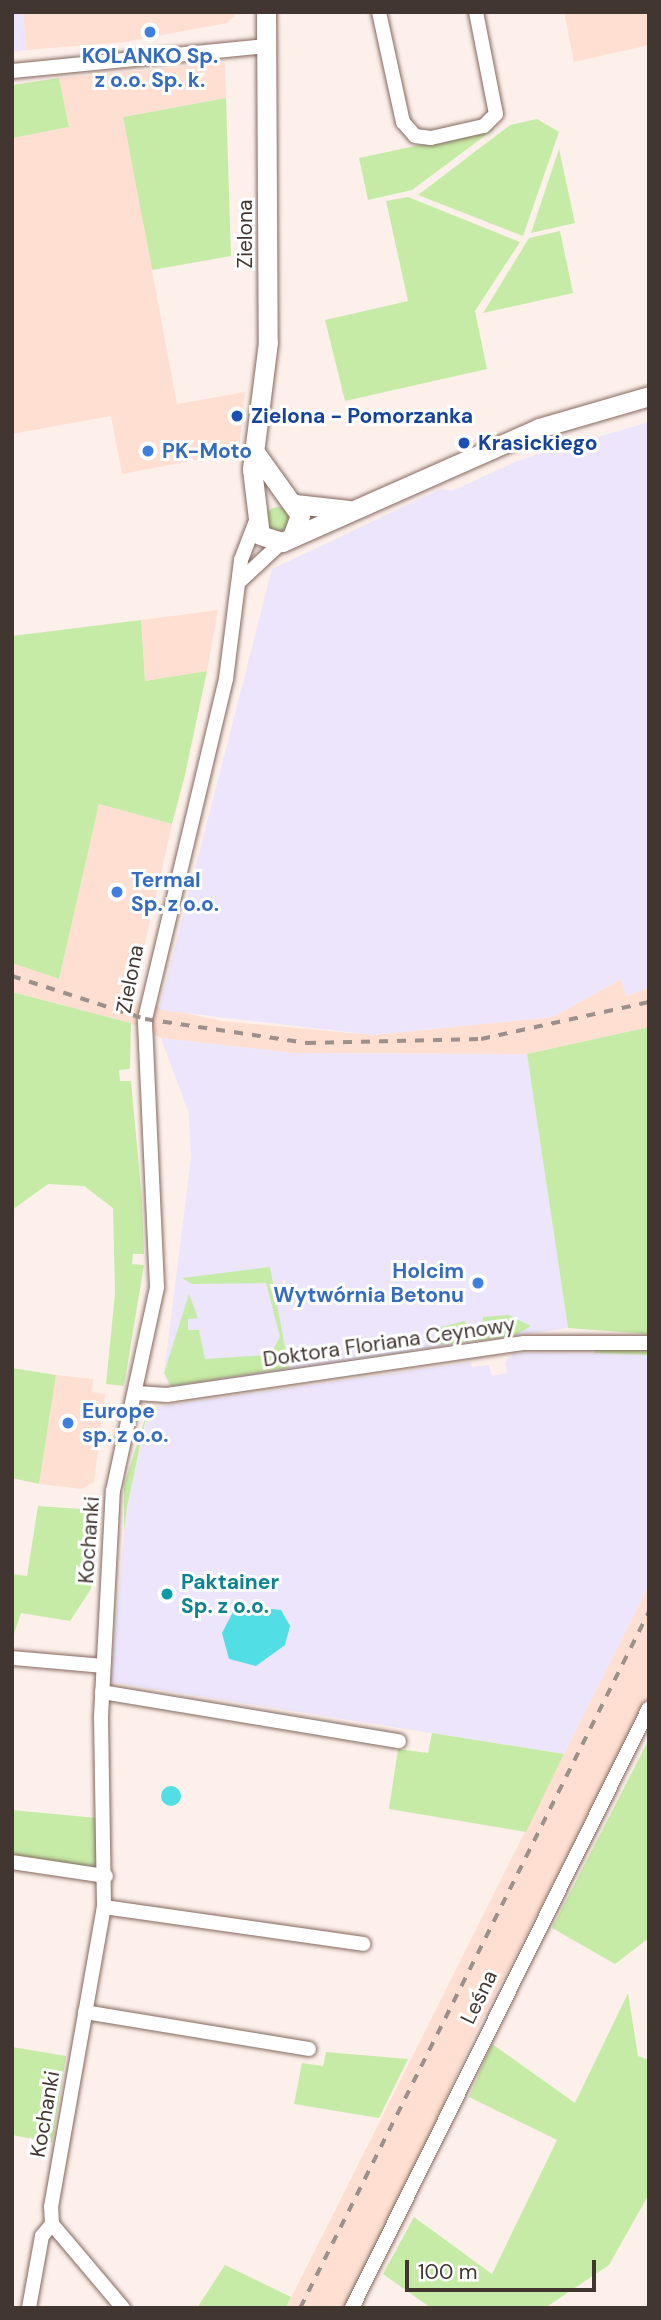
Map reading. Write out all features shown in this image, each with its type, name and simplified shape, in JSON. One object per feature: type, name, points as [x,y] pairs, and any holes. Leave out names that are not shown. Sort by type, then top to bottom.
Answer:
[{"type":"street","name":"Zielona","points":[[137,1393],[153,1323],[159,1238],[144,1059],[146,1008],[216,724],[241,580],[241,560],[255,519],[257,455],[268,342],[266,12]]},
{"type":"street","points":[[379,12],[402,122],[415,136],[431,138],[484,126],[496,114],[475,12]]},
{"type":"street","points":[[12,71],[265,47]]},
{"type":"street","points":[[349,510],[292,502],[275,496],[255,519],[270,541],[287,540],[349,510],[539,428],[649,396]]},
{"type":"street","points":[[241,580],[299,528],[292,502],[257,455]]},
{"type":"street","name":"Doktora Floriana Ceynowy","points":[[137,1393],[167,1395],[524,1343],[649,1343]]},
{"type":"street","name":"Kochanki","points":[[29,2308],[42,2236],[52,2224],[104,1907],[106,1876],[102,1692],[113,1491],[137,1393]]},
{"type":"street","points":[[12,1658],[103,1667]]},
{"type":"street","points":[[102,1692],[399,1741]]},
{"type":"street","name":"Leśna","points":[[352,2308],[649,1708]]},
{"type":"street","points":[[12,1862],[106,1876]]},
{"type":"street","points":[[104,1907],[363,1944]]},
{"type":"street","points":[[85,2012],[309,2049]]},
{"type":"street","points":[[52,2224],[123,2308]]},
{"type":"shaded area","points":[[12,12],[23,12],[26,50],[12,52]]},
{"type":"shaded area","points":[[23,12],[238,12],[227,23],[125,42],[26,50]]},
{"type":"shaded area","points":[[564,12],[649,12],[649,45],[574,62]]},
{"type":"shaded area","points":[[225,63],[226,98],[123,117],[177,404],[245,392],[239,452],[122,474],[111,416],[12,434],[12,138],[69,127],[59,78]]},
{"type":"shaded area","points":[[649,422],[649,988],[626,996],[621,979],[553,1017],[373,1035],[159,1010],[272,569],[441,489],[452,491],[519,460]]},
{"type":"shaded area","points":[[218,610],[207,671],[145,681],[141,620]]},
{"type":"shaded area","points":[[99,804],[172,824],[132,1001],[221,1021],[373,1035],[553,1017],[621,979],[626,996],[649,988],[649,1027],[527,1054],[293,1053],[161,1038],[131,1023],[12,992],[12,963],[59,979]]},
{"type":"shaded area","points":[[161,1038],[293,1053],[527,1054],[568,1328],[170,1387],[164,1373],[191,1158],[189,1114]]},
{"type":"shaded area","points":[[514,1353],[649,1354],[649,1585],[564,1754],[110,1682],[127,1507],[149,1408],[471,1362],[472,1367],[489,1365],[492,1376],[507,1373],[505,1362]]},
{"type":"shaded area","points":[[56,1375],[93,1379],[92,1392],[105,1394],[94,1482],[82,1489],[39,1484]]},
{"type":"shaded area","points":[[649,1585],[649,1699],[474,2035],[399,2205],[345,2308],[286,2308]]},
{"type":"green space","points":[[59,78],[69,127],[12,138],[12,85]]},
{"type":"green space","points":[[226,98],[231,256],[152,270],[123,117]]},
{"type":"green space","points":[[537,119],[559,132],[523,236],[418,195],[510,125]]},
{"type":"green space","points":[[494,129],[412,190],[368,200],[359,158]]},
{"type":"green space","points":[[559,149],[575,223],[531,233]]},
{"type":"green space","points":[[408,197],[520,242],[475,311],[487,369],[345,401],[325,320],[408,301],[386,201]]},
{"type":"green space","points":[[560,231],[573,293],[483,313],[529,238]]},
{"type":"green space","points":[[278,507],[289,514],[290,519],[283,530],[278,531],[267,524],[266,519],[273,508]]},
{"type":"green space","points":[[141,620],[145,681],[207,671],[185,775],[172,824],[99,804],[59,979],[12,963],[12,636]]},
{"type":"green space","points":[[12,992],[131,1023],[130,1069],[119,1070],[120,1081],[131,1081],[142,1201],[144,1254],[133,1254],[132,1264],[144,1265],[124,1386],[106,1384],[115,1293],[113,1208],[84,1186],[48,1184],[12,1210]]},
{"type":"green space","points":[[649,1027],[649,1334],[568,1328],[527,1054]]},
{"type":"green space","points":[[270,1267],[289,1368],[171,1386],[164,1373],[189,1294],[198,1318],[188,1319],[188,1330],[199,1330],[205,1359],[270,1355],[280,1337],[266,1283],[192,1284],[182,1278]]},
{"type":"green space","points":[[509,1315],[531,1326],[514,1336],[441,1345],[436,1328],[465,1321],[466,1327],[482,1325],[483,1317]]},
{"type":"green space","points":[[595,1345],[649,1348],[649,1355],[595,1353]]},
{"type":"green space","points":[[12,1368],[56,1375],[39,1484],[12,1478]]},
{"type":"green space","points":[[148,1409],[127,1507],[124,1532],[124,1485]]},
{"type":"green space","points":[[38,1506],[96,1510],[91,1589],[70,1621],[21,1613],[12,1640],[12,1574],[27,1576]]},
{"type":"green space","points":[[432,1733],[564,1754],[526,1832],[389,1809],[398,1749],[428,1753]]},
{"type":"green space","points":[[649,1739],[649,1938],[615,1964],[552,1928]]},
{"type":"green space","points":[[12,1810],[97,1818],[97,1863],[92,1868],[12,1855]]},
{"type":"green space","points":[[628,1993],[638,2056],[649,2060],[649,2194],[609,2265],[545,2308],[431,2308],[383,2274],[414,2217],[492,2274],[557,2140],[469,2097],[492,2044],[575,2103]]},
{"type":"green space","points":[[12,2047],[66,2056],[52,2143],[12,2135]]},
{"type":"green space","points":[[326,2052],[408,2059],[379,2118],[294,2104],[302,2063],[323,2066]]},
{"type":"green space","points":[[225,2265],[291,2297],[286,2308],[197,2308]]},
{"type":"water","points":[[253,1607],[281,1610],[290,1626],[285,1645],[256,1666],[229,1659],[222,1633],[233,1612]]},
{"type":"water","points":[[171,1786],[178,1789],[181,1796],[178,1803],[171,1806],[164,1803],[161,1796],[164,1789]]},
{"type":"railway","points":[[12,976],[145,1019],[307,1043],[481,1039],[649,1002]]},
{"type":"railway","points":[[300,2308],[649,1611]]},
{"type":"place","name":"KOLANKO Sp. z o.o. Sp. k.","points":[[150,32]]},
{"type":"place","name":"Zielona - Pomorzanka","points":[[237,416]]},
{"type":"place","name":"Krasickiego","points":[[464,443]]},
{"type":"place","name":"PK-Moto","points":[[148,451]]},
{"type":"place","name":"Termal Sp. z o.o.","points":[[117,892]]},
{"type":"place","name":"Holcim Wytwórnia Betonu","points":[[478,1283]]},
{"type":"place","name":"Europe sp. z o.o.","points":[[68,1423]]},
{"type":"place","name":"Paktainer Sp. z o.o.","points":[[167,1594]]}]
